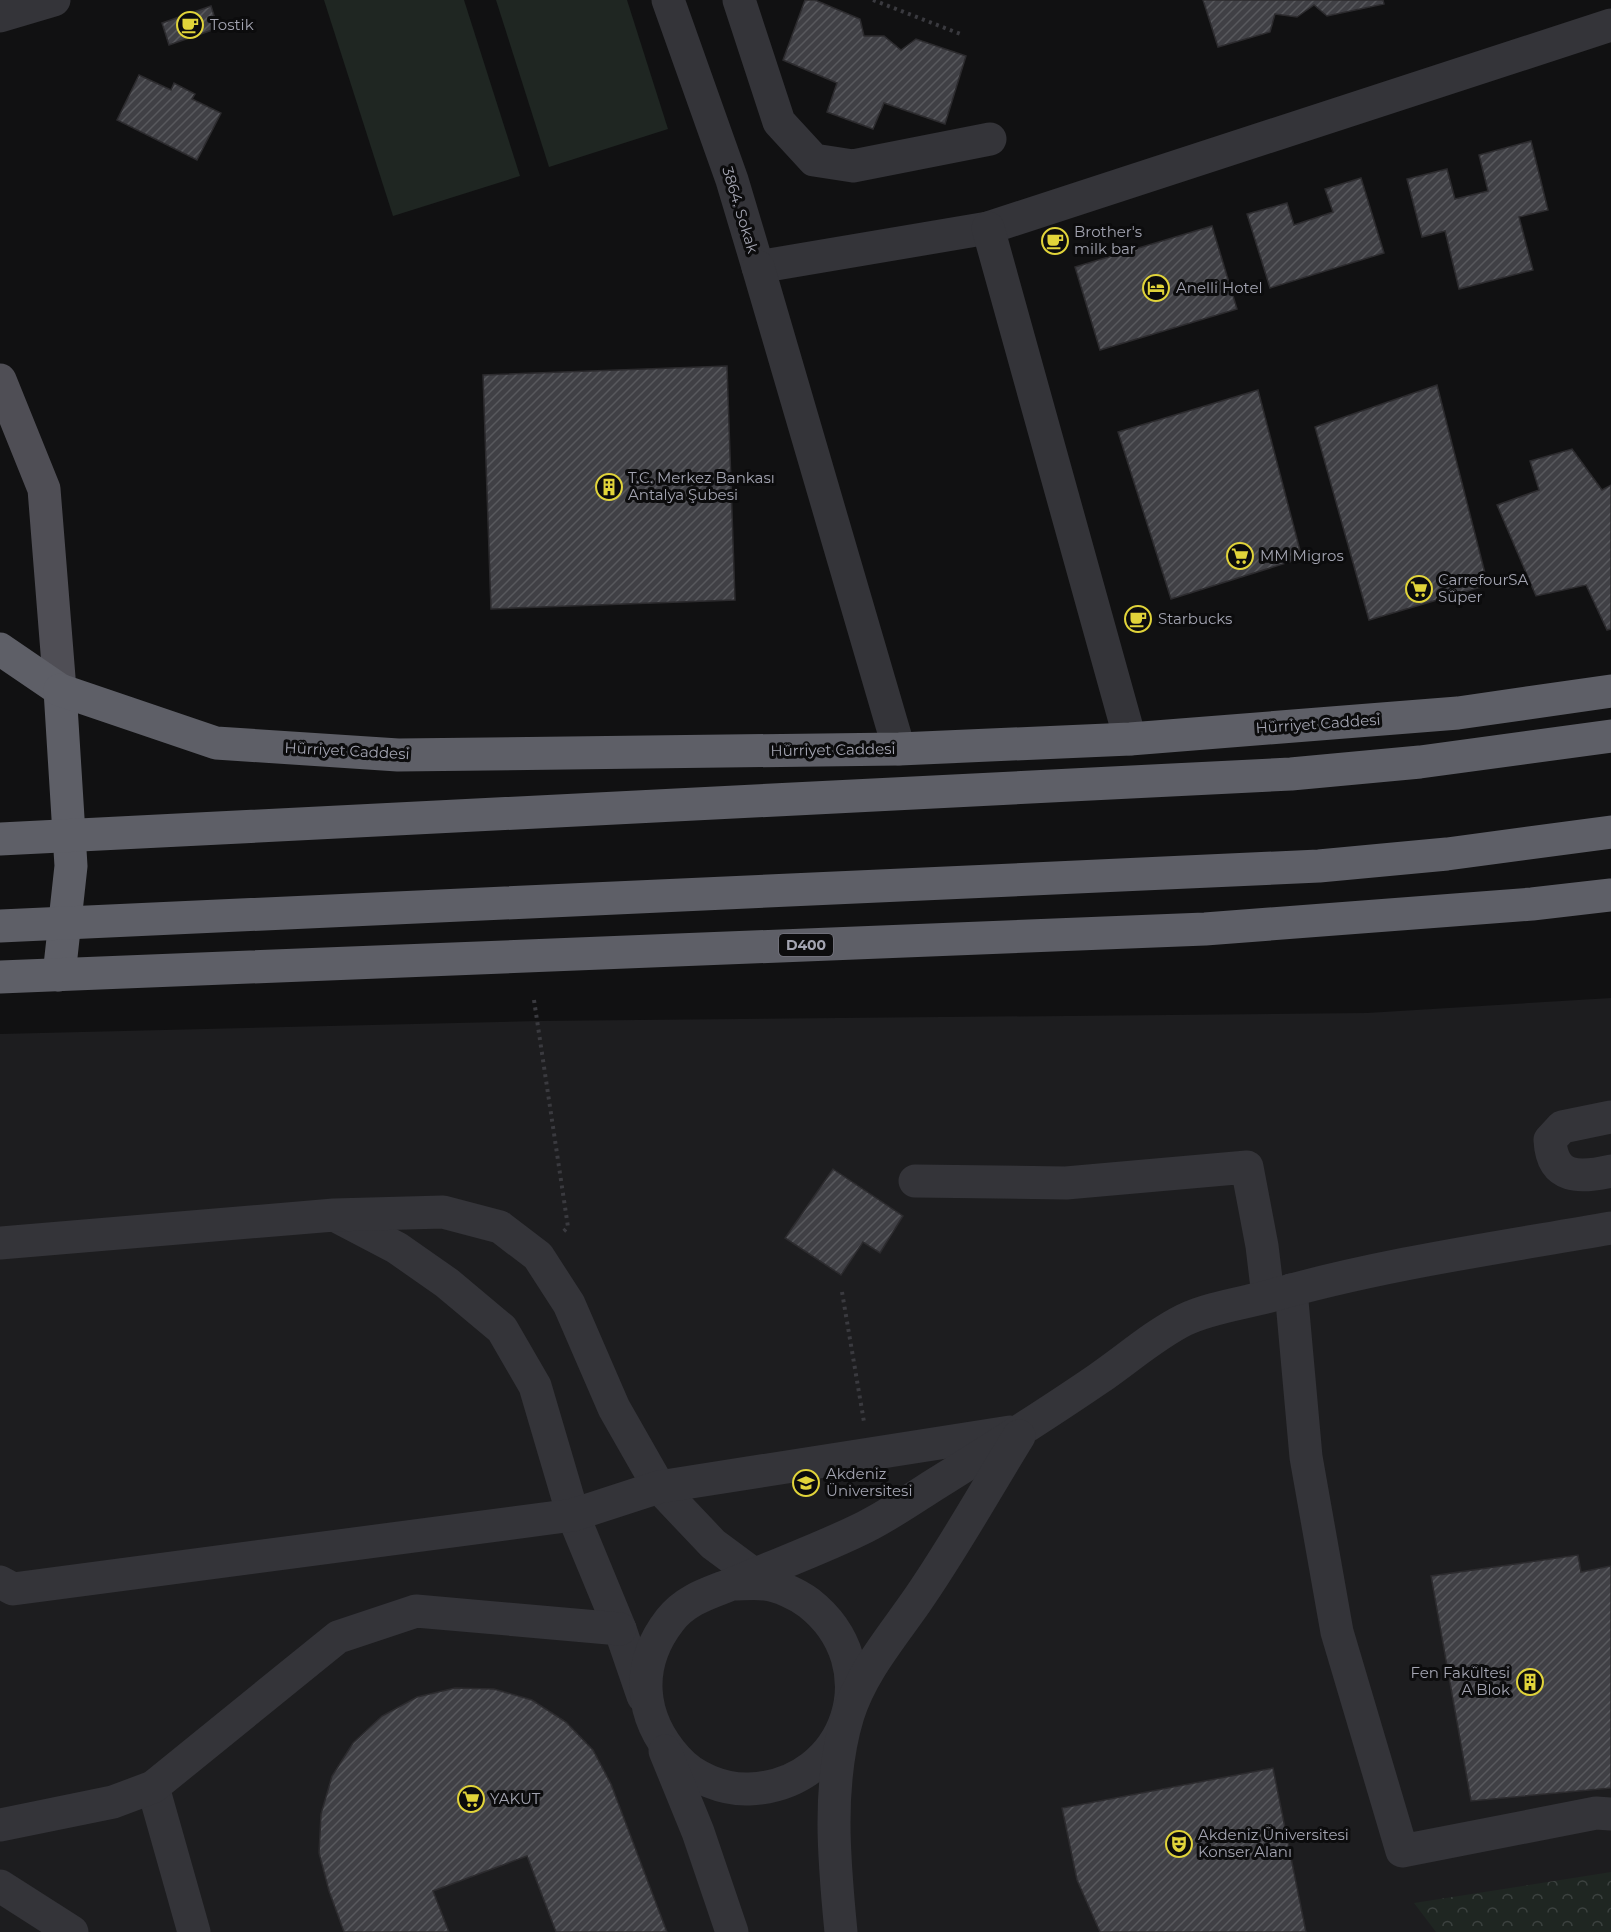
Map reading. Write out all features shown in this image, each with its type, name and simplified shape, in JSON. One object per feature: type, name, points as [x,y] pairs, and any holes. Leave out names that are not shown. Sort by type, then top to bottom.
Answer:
[{"type":"highway","name":"Hürriyet Caddesi","points":[[0,649],[60,690],[216,743],[398,755],[899,749],[1130,739],[1458,713],[1611,691]]},
{"type":"highway","points":[[59,975],[71,866],[60,690]]},
{"type":"highway","points":[[0,839],[1292,774],[1420,762],[1611,736]]},
{"type":"highway","points":[[0,926],[1319,866],[1447,854],[1611,832]]},
{"type":"highway","name":"D400","points":[[0,977],[1205,929],[1532,904],[1611,895]]},
{"type":"main road","points":[[0,380],[44,489],[60,690]]},
{"type":"street","points":[[0,16],[54,0]]},
{"type":"street","name":"3864. Sokak","points":[[668,0],[732,180],[758,267],[988,228],[1611,25]]},
{"type":"street","points":[[739,0],[779,122],[814,160],[853,166],[990,139]]},
{"type":"street","points":[[988,228],[1130,739]]},
{"type":"street","points":[[758,267],[899,749]]},
{"type":"street","points":[[1611,1117],[1562,1127],[1550,1140],[1551,1155],[1566,1173],[1585,1176],[1611,1171]]},
{"type":"street","points":[[915,1181],[1066,1183],[1247,1167],[1262,1246],[1279,1293],[1337,1632],[1402,1851],[1596,1813],[1611,1814]]},
{"type":"street","points":[[0,1243],[334,1215],[442,1212],[500,1227],[538,1256],[569,1304],[614,1408],[659,1487],[751,1581],[799,1596],[826,1617],[845,1647],[852,1680],[848,1713],[836,1765],[835,1818],[841,1932]]},
{"type":"street","points":[[334,1215],[397,1248],[447,1283],[502,1329],[535,1386],[573,1515],[620,1629],[648,1710],[698,1832],[732,1932]]},
{"type":"street","points":[[648,1710],[645,1677],[654,1644],[673,1616],[700,1595],[751,1581],[868,1526],[1024,1430],[1186,1319],[1343,1275],[1611,1228]]},
{"type":"street","points":[[0,1582],[13,1589],[573,1515],[659,1487],[1024,1430]]},
{"type":"street","points":[[661,1742],[683,1766],[712,1783],[746,1790],[780,1785],[810,1770],[834,1745],[876,1658],[916,1601],[1024,1430]]},
{"type":"street","points":[[0,1825],[113,1802],[153,1787],[338,1637],[416,1611],[620,1629]]},
{"type":"street","points":[[153,1787],[194,1932]]},
{"type":"street","points":[[0,1886],[72,1932]]},
{"type":"path","points":[[873,0],[963,35]]},
{"type":"path","points":[[534,1000],[568,1227],[538,1256]]},
{"type":"path","points":[[842,1292],[870,1454]]},
{"type":"shaded area","name":"Akdeniz Üniversitesi","points":[[1611,998],[1611,1932],[0,1932],[0,1034],[537,1021],[1367,1013]]},
{"type":"green space","points":[[324,0],[464,0],[520,176],[393,216]]},
{"type":"green space","points":[[496,0],[627,0],[668,129],[549,167]]},
{"type":"green space","points":[[1611,1872],[1611,1932],[1436,1932],[1414,1903]]},
{"type":"building","points":[[805,0],[815,0],[860,19],[864,36],[884,36],[901,50],[916,39],[966,56],[945,124],[884,103],[873,129],[827,112],[837,83],[783,60]]},
{"type":"building","points":[[1203,0],[1383,0],[1384,4],[1327,16],[1314,5],[1297,17],[1275,14],[1270,32],[1218,47]]},
{"type":"building","name":"Tostik","points":[[211,6],[218,28],[169,45],[162,23]]},
{"type":"building","points":[[139,75],[171,90],[174,83],[195,94],[192,99],[221,113],[197,160],[117,120]]},
{"type":"building","points":[[1531,141],[1548,210],[1519,217],[1533,270],[1459,289],[1445,231],[1422,237],[1407,179],[1447,169],[1455,199],[1488,191],[1479,155]]},
{"type":"building","points":[[1361,178],[1384,253],[1270,288],[1247,214],[1287,203],[1294,225],[1333,212],[1325,189]]},
{"type":"building","name":"Anelli Hotel","points":[[1212,226],[1237,309],[1100,350],[1075,267]]},
{"type":"building","name":"T.C. Merkez Bankası Antalya Şubesi","points":[[727,366],[735,600],[491,609],[483,375]]},
{"type":"building","points":[[1437,385],[1488,585],[1369,620],[1315,427]]},
{"type":"building","points":[[1258,390],[1302,558],[1171,599],[1118,432]]},
{"type":"building","points":[[1572,449],[1602,490],[1611,485],[1611,629],[1607,630],[1586,585],[1536,596],[1497,505],[1539,490],[1530,461]]},
{"type":"building","points":[[833,1169],[903,1216],[880,1253],[863,1242],[841,1275],[785,1238]]},
{"type":"building","name":"Fen Fakültesi A Blok","points":[[1578,1555],[1581,1572],[1610,1566],[1611,1568],[1611,1788],[1471,1801],[1431,1576]]},
{"type":"building","name":"YAKUT","points":[[455,1688],[494,1689],[532,1700],[566,1722],[593,1750],[611,1784],[667,1932],[556,1932],[527,1856],[433,1891],[449,1932],[344,1932],[329,1891],[319,1853],[321,1814],[332,1776],[353,1743],[382,1716],[417,1697]]},
{"type":"building","name":"Akdeniz Üniversitesi Konser Alanı","points":[[1273,1768],[1306,1932],[1100,1932],[1077,1880],[1062,1808]]},
{"type":"place","name":"Tostik","points":[[190,25]]},
{"type":"place","name":"Brother's milk bar","points":[[1055,241]]},
{"type":"place","name":"Anelli Hotel","points":[[1156,288]]},
{"type":"place","name":"T.C. Merkez Bankası Antalya Şubesi","points":[[609,487]]},
{"type":"place","name":"MM Migros","points":[[1240,556]]},
{"type":"place","name":"CarrefourSA Süper","points":[[1419,589]]},
{"type":"place","name":"Starbucks","points":[[1138,619]]},
{"type":"place","name":"Akdeniz Üniversitesi","points":[[806,1483]]},
{"type":"place","name":"Fen Fakültesi A Blok","points":[[1530,1682]]},
{"type":"place","name":"YAKUT","points":[[471,1799]]},
{"type":"place","name":"Akdeniz Üniversitesi Konser Alanı","points":[[1179,1844]]}]
